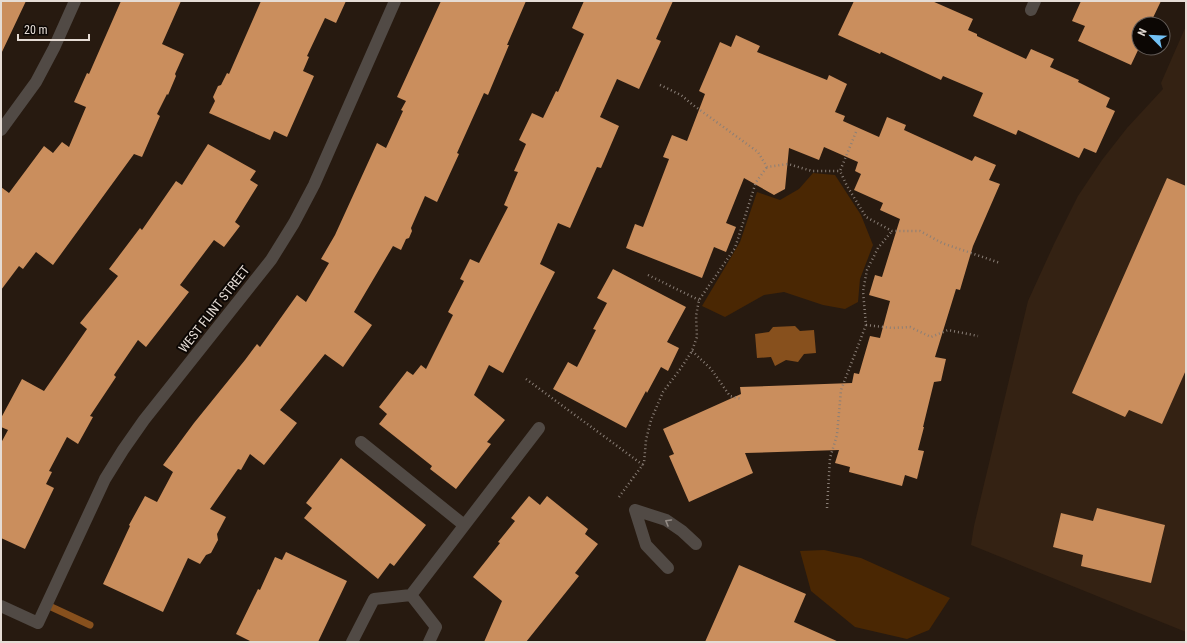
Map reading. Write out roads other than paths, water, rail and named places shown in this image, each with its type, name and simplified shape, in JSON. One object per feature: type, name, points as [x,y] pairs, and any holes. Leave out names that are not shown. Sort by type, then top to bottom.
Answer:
[{"type":"street","points":[[1,130],[36,82],[54,48],[74,1]]},
{"type":"street","name":"WEST FLINT STREET","points":[[1,606],[38,623],[105,479],[123,450],[144,420],[271,260],[294,223],[314,185],[395,1]]},
{"type":"street","points":[[352,642],[374,599],[411,595],[538,428]]},
{"type":"street","points":[[361,442],[464,525]]},
{"type":"street","points":[[668,568],[646,545],[635,510],[666,520],[682,531],[696,544]]},
{"type":"street","points":[[411,595],[436,627],[429,642]]},
{"type":"waterway","points":[[47,605],[90,625]]}]
